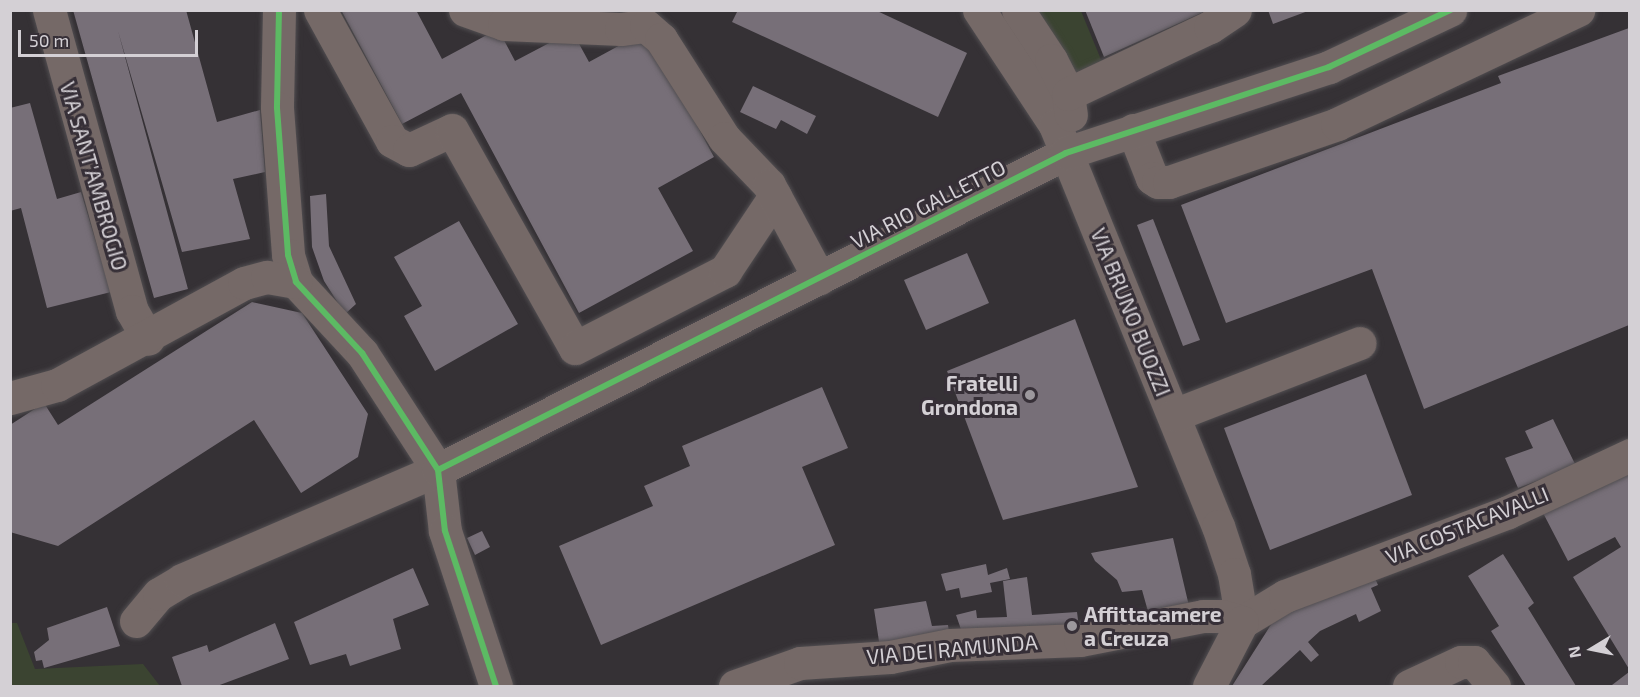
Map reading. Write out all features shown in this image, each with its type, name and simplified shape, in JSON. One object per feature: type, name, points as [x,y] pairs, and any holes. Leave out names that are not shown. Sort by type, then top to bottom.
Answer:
[{"type":"street","name":"VIA SANT'AMBROGIO","points":[[49,10],[132,311],[148,339]]},
{"type":"street","points":[[279,10],[277,108],[288,255],[296,282],[362,353],[438,470],[445,531],[496,687]]},
{"type":"street","points":[[320,10],[392,141],[409,150],[452,129],[575,348],[725,271],[775,196]]},
{"type":"street","points":[[465,10],[504,24],[621,29],[646,26],[661,39],[724,138],[769,185],[819,278]]},
{"type":"street","points":[[979,10],[1054,125],[1066,153]]},
{"type":"street","points":[[1018,10],[1052,60],[1068,94],[1071,126],[1066,153]]},
{"type":"street","points":[[1068,94],[1210,27],[1235,10]]},
{"type":"street","name":"VIA RIO GALLETTO","points":[[136,621],[159,594],[193,574],[438,470],[1066,153],[1329,67],[1450,10]]},
{"type":"street","points":[[1134,130],[1152,178],[1158,182],[1169,182],[1336,124],[1578,10]]},
{"type":"street","name":"VIA BRUNO BUOZZI","points":[[1066,153],[1174,415],[1234,574],[1242,622]]},
{"type":"street","points":[[10,398],[57,385],[148,339],[244,283],[267,277],[296,282]]},
{"type":"street","points":[[1174,415],[1360,343]]},
{"type":"street","name":"VIA COSTACAVALLI","points":[[1242,622],[1302,589],[1508,512],[1629,455]]},
{"type":"street","name":"VIA DEI RAMUNDA","points":[[735,687],[800,663],[890,657],[950,645],[1080,640],[1203,616],[1222,616],[1242,622]]},
{"type":"street","points":[[1209,687],[1242,622]]},
{"type":"street","points":[[1409,687],[1461,662],[1474,662],[1494,687]]},
{"type":"green space","points":[[1025,11],[1081,11],[1102,62],[1065,78]]},
{"type":"green space","points":[[11,623],[17,623],[35,669],[143,664],[160,686],[11,686]]},
{"type":"building","points":[[73,10],[186,10],[217,122],[260,110],[265,172],[233,179],[250,239],[182,252],[118,31],[188,289],[154,298]]},
{"type":"building","points":[[341,10],[416,10],[442,59],[498,29],[515,61],[572,31],[589,62],[646,31],[714,157],[658,188],[693,251],[579,313],[461,93],[402,124]]},
{"type":"building","points":[[738,10],[875,10],[967,53],[938,117],[732,22]]},
{"type":"building","points":[[1085,10],[1208,10],[1104,57]]},
{"type":"building","points":[[1268,10],[1308,10],[1308,11],[1273,24]]},
{"type":"building","points":[[1629,28],[1629,325],[1424,409],[1372,269],[1226,323],[1181,205],[1501,83],[1498,76]]},
{"type":"building","points":[[753,86],[816,116],[807,134],[781,120],[776,129],[740,112]]},
{"type":"building","points":[[30,103],[57,199],[81,192],[111,292],[47,308],[21,208],[10,211],[10,108]]},
{"type":"building","points":[[326,194],[329,246],[356,304],[345,314],[324,281],[312,247],[310,196]]},
{"type":"building","points":[[1153,219],[1200,340],[1183,346],[1137,225]]},
{"type":"building","points":[[459,221],[518,324],[435,371],[404,316],[422,306],[394,257]]},
{"type":"building","points":[[967,253],[989,303],[926,330],[904,280]]},
{"type":"building","points":[[252,302],[302,313],[368,414],[358,457],[301,493],[254,420],[58,546],[10,532],[10,425],[44,403],[58,425]]},
{"type":"building","name":"Fratelli Grondona","points":[[1075,319],[1138,487],[1003,520],[947,371]]},
{"type":"building","points":[[1366,374],[1412,495],[1270,550],[1224,428]]},
{"type":"building","points":[[822,387],[848,448],[802,467],[835,545],[601,645],[559,546],[653,506],[644,486],[690,466],[682,446]]},
{"type":"building","points":[[1553,419],[1576,466],[1518,488],[1505,458],[1533,448],[1525,431]]},
{"type":"building","points":[[1629,469],[1629,669],[1573,577],[1621,547],[1615,537],[1568,561],[1542,511]]},
{"type":"building","points":[[482,531],[490,547],[475,555],[467,538]]},
{"type":"building","points":[[1173,538],[1189,606],[1149,615],[1142,590],[1122,592],[1117,580],[1095,561],[1091,553]]},
{"type":"building","points":[[1503,554],[1534,603],[1528,608],[1576,686],[1526,686],[1491,631],[1499,626],[1468,576]]},
{"type":"building","points":[[986,564],[988,575],[1007,568],[1010,579],[990,583],[992,592],[961,598],[959,588],[946,591],[941,574]]},
{"type":"building","points":[[413,568],[429,605],[393,619],[401,649],[350,666],[346,654],[310,665],[294,622]]},
{"type":"building","points":[[1373,574],[1378,585],[1371,588],[1381,611],[1359,622],[1356,614],[1320,631],[1308,642],[1319,655],[1311,662],[1300,650],[1261,686],[1232,686],[1272,623],[1288,611]]},
{"type":"building","points":[[1027,577],[1032,615],[1077,612],[1080,635],[965,641],[956,615],[976,610],[977,618],[1007,617],[1003,581]]},
{"type":"building","points":[[926,601],[932,626],[948,625],[950,639],[880,648],[874,609]]},
{"type":"building","points":[[107,607],[120,646],[44,668],[42,660],[36,661],[34,652],[49,640],[47,628]]},
{"type":"building","points":[[275,623],[289,659],[217,686],[182,686],[172,657],[207,645],[209,652]]},
{"type":"building","points":[[1629,672],[1629,686],[1612,685]]},
{"type":"cycle path","points":[[279,10],[277,108],[288,255],[296,282],[362,353],[438,470],[445,531],[496,686]]},
{"type":"cycle path","points":[[438,470],[1066,153],[1329,67],[1450,10]]},
{"type":"place","name":"Fratelli Grondona","points":[[1030,395]]},
{"type":"place","name":"Affittacamere a Creuza","points":[[1072,626]]}]
